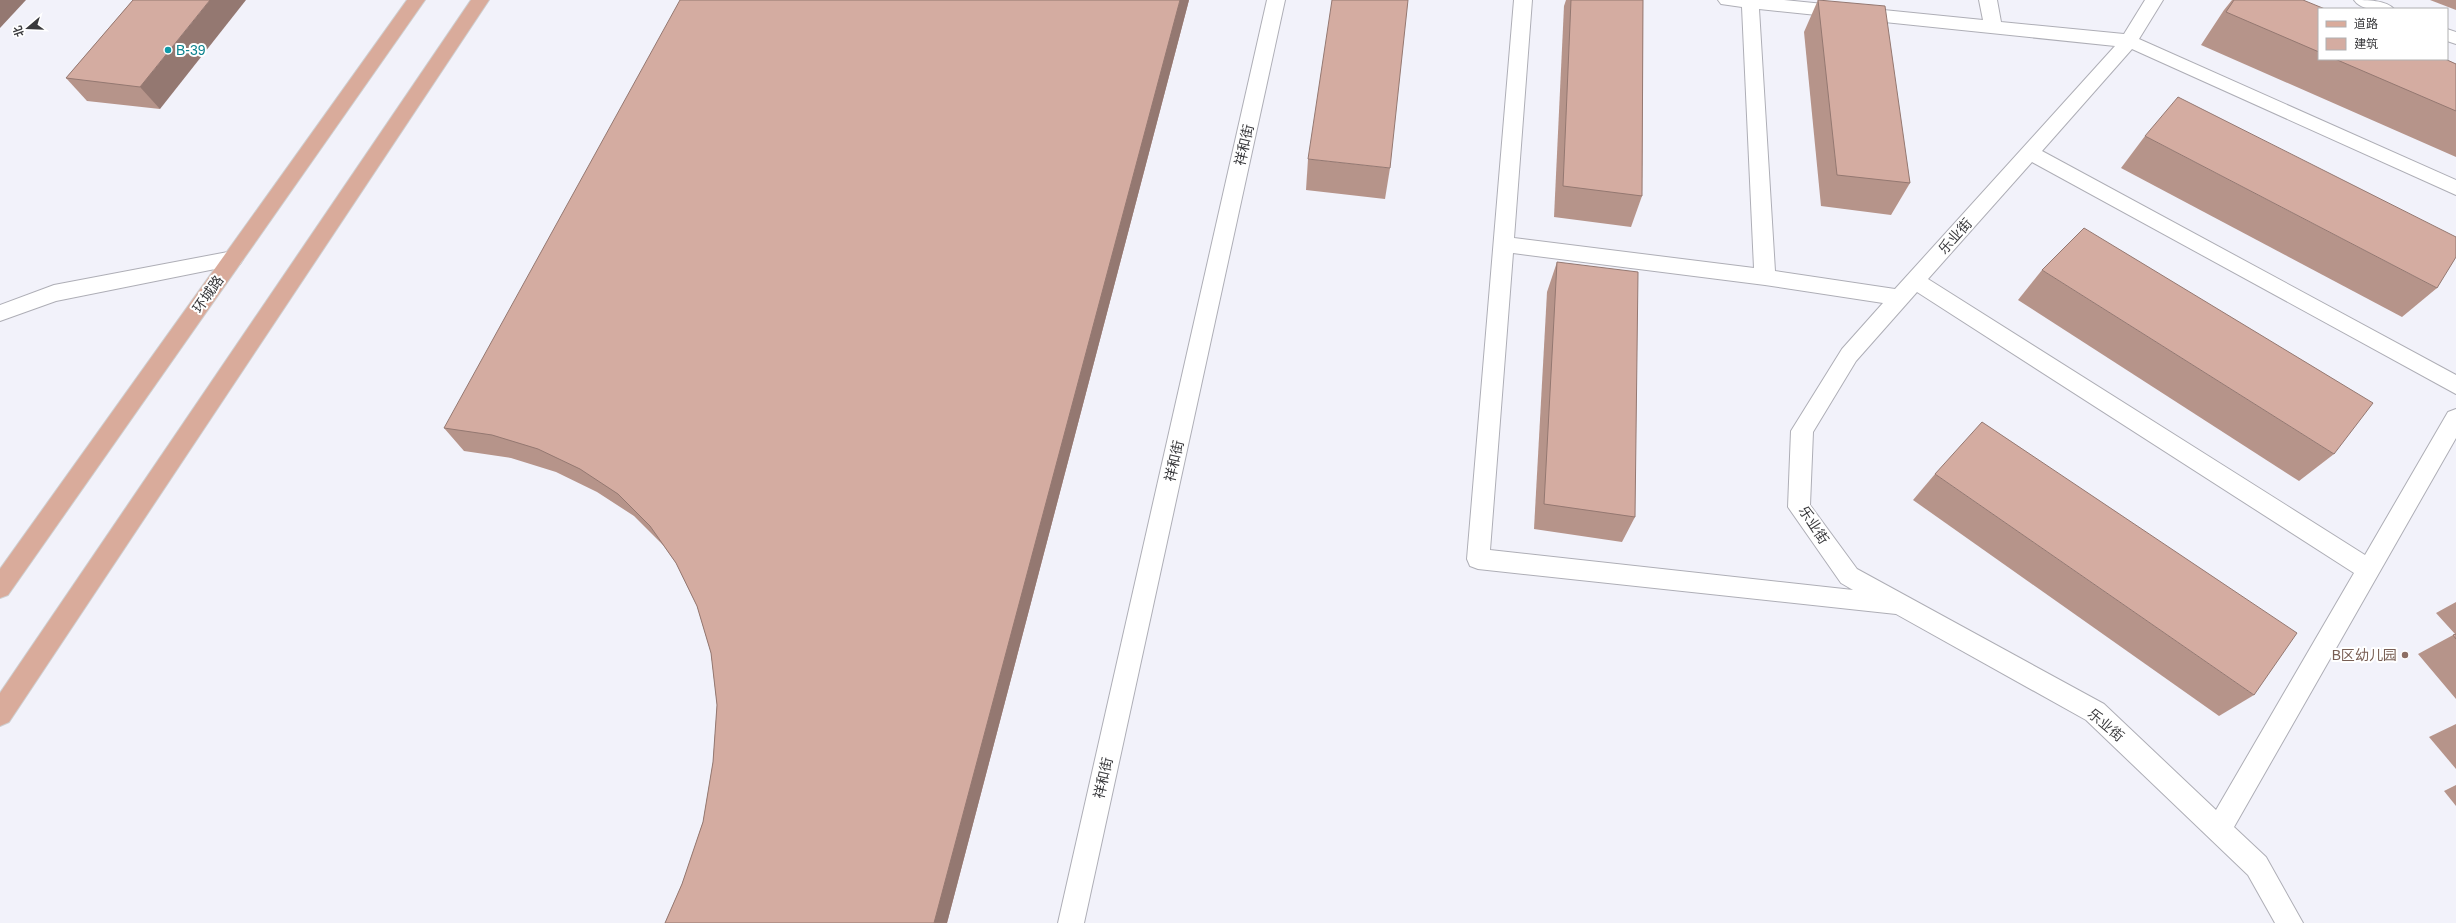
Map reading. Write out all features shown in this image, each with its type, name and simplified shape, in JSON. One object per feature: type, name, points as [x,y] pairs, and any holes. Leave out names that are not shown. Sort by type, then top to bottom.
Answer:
[{"type":"main road","name":"环城路","points":[[0,588],[416,0]]},
{"type":"main road","points":[[0,714],[480,0]]},
{"type":"street","name":"祥和街","points":[[1071,923],[1276,0]]},
{"type":"street","points":[[1523,0],[1478,559],[1902,606]]},
{"type":"street","points":[[1727,0],[1750,1],[2129,41],[2456,188]]},
{"type":"street","points":[[1988,0],[1993,27]]},
{"type":"street","name":"乐业街","points":[[2154,0],[2129,41],[1849,355],[1802,431],[1799,507],[1849,576],[2095,712],[2257,866],[2290,923]]},
{"type":"street","points":[[2363,0],[2383,8]]},
{"type":"street","points":[[1750,1],[1765,277]]},
{"type":"street","points":[[2030,153],[2456,385]]},
{"type":"street","points":[[1503,244],[1765,277],[1900,298]]},
{"type":"street","points":[[0,312],[54,293],[233,259]]},
{"type":"street","points":[[1915,281],[2369,570]]},
{"type":"street","points":[[2219,830],[2456,418]]},
{"type":"building","points":[[133,0],[210,0],[140,87],[66,78]]},
{"type":"building","points":[[680,0],[1180,0],[934,923],[665,923],[682,884],[703,822],[713,762],[717,705],[711,653],[697,606],[676,563],[650,526],[618,494],[580,469],[538,449],[492,435],[444,428]]},
{"type":"building","points":[[1332,0],[1408,0],[1390,168],[1308,159]]},
{"type":"building","points":[[1571,0],[1643,0],[1642,196],[1563,186]]},
{"type":"building","points":[[1818,0],[1885,6],[1910,183],[1837,175]]},
{"type":"building","points":[[2234,0],[2303,0],[2323,8],[2318,8],[2318,52],[2226,12]]},
{"type":"building","points":[[2337,60],[2447,60],[2456,64],[2456,111]]},
{"type":"building","points":[[2178,97],[2456,237],[2456,257],[2437,288],[2145,136]]},
{"type":"building","points":[[2084,228],[2373,403],[2334,454],[2042,270]]},
{"type":"building","points":[[1557,262],[1638,272],[1635,517],[1544,504]]},
{"type":"building","points":[[1982,422],[2297,633],[2254,695],[1935,474]]},
{"type":"place","name":"B-39","points":[[168,50]]},
{"type":"place","name":"B区幼儿园","points":[[2405,655]]}]
